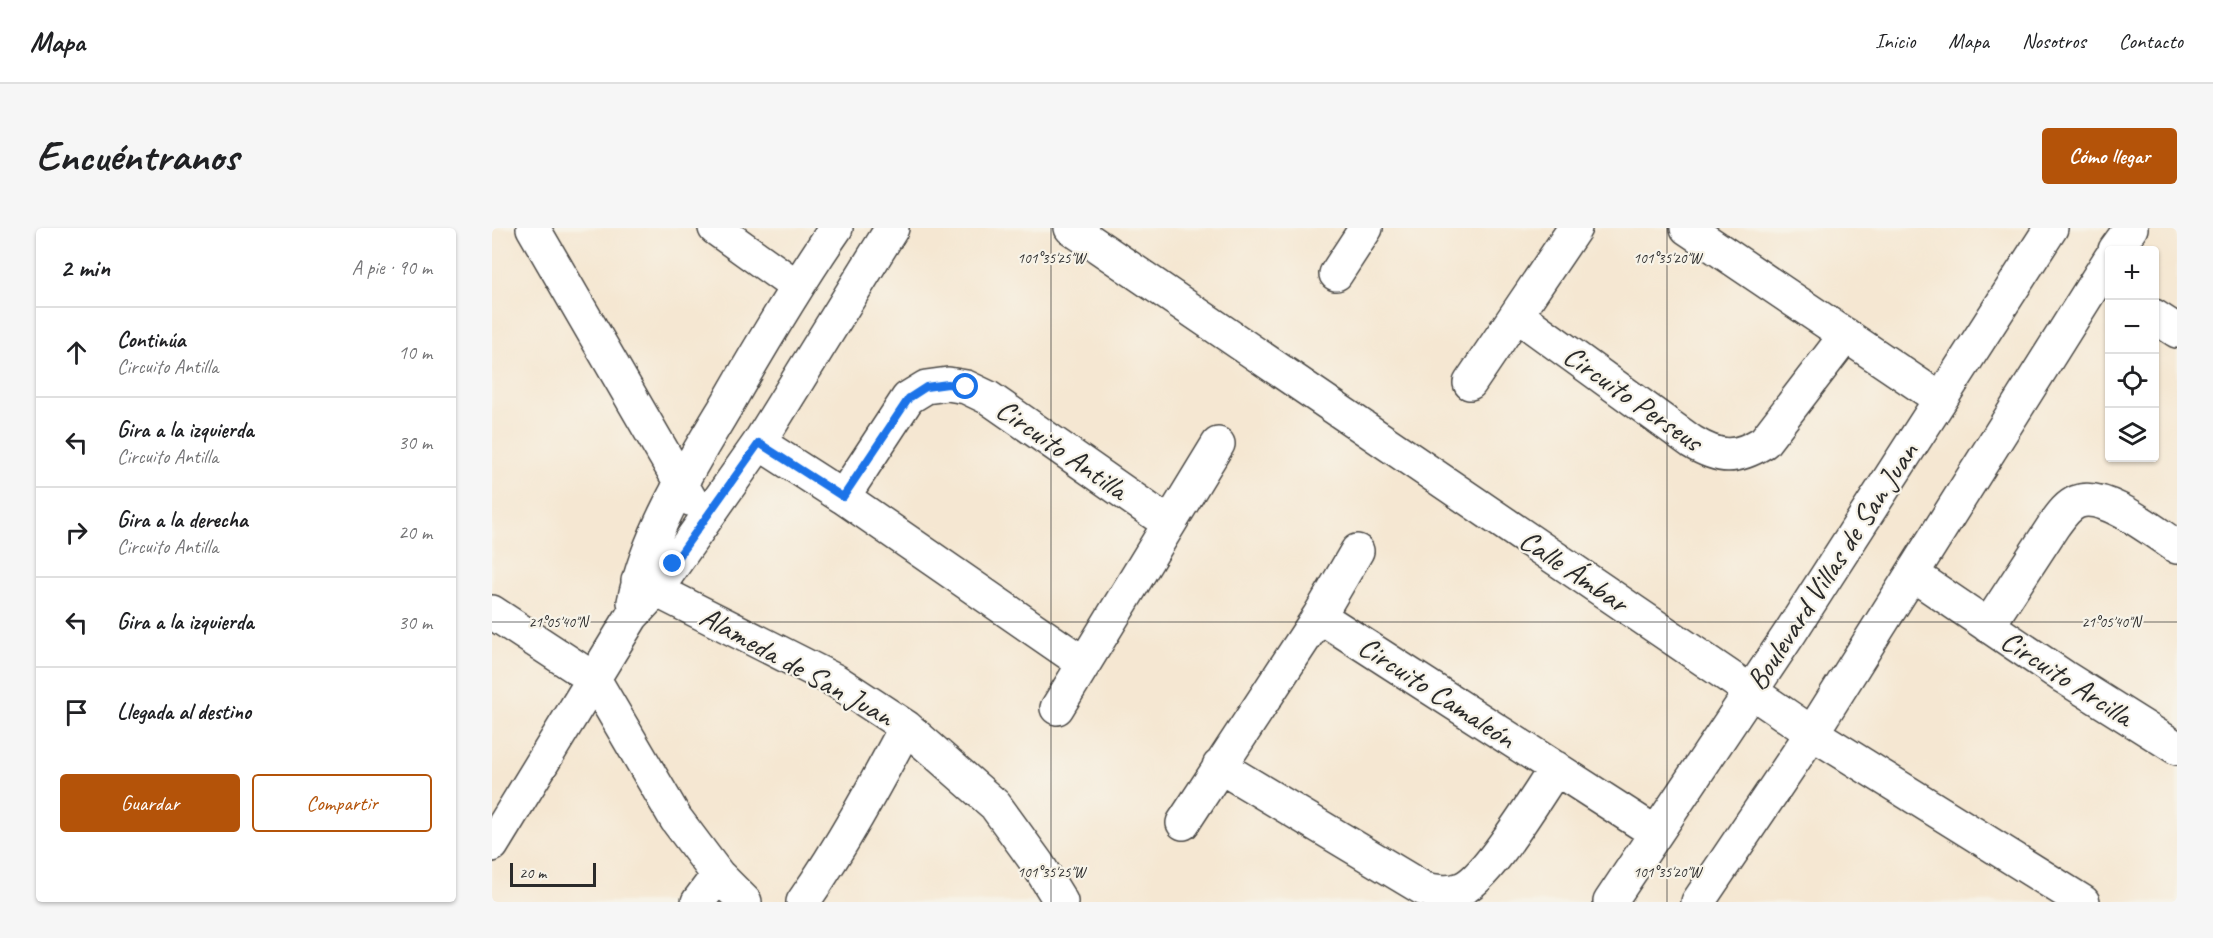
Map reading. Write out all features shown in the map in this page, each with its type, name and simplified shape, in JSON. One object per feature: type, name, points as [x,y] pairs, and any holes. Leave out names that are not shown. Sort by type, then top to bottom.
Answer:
[{"type":"street","points":[[533,228],[703,521]]},
{"type":"street","points":[[715,228],[796,286]]},
{"type":"street","points":[[493,840],[632,616],[647,585],[680,483],[796,286],[836,228]]},
{"type":"street","points":[[647,585],[703,521],[759,443],[892,228]]},
{"type":"street","name":"Calle Ámbar","points":[[1071,228],[1812,734],[2083,902]]},
{"type":"street","points":[[1336,274],[1366,228]]},
{"type":"street","points":[[1470,383],[1575,228]]},
{"type":"street","points":[[1687,228],[1940,399]]},
{"type":"street","name":"Boulevard Villas de San Juan","points":[[1610,902],[1790,633],[2051,228]]},
{"type":"street","points":[[2121,246],[2131,228]]},
{"type":"street","points":[[1698,902],[1812,734],[2105,273]]},
{"type":"street","name":"Circuito Perseus","points":[[1517,315],[1692,442],[1709,452],[1727,456],[1746,453],[1764,442],[1846,335]]},
{"type":"street","name":"Circuito Antilla","points":[[843,497],[909,398],[926,387],[948,384],[966,387],[989,398],[1168,523]]},
{"type":"street","points":[[759,443],[843,497],[1083,663]]},
{"type":"street","points":[[1057,708],[1218,444]]},
{"type":"street","name":"Circuito Arcilla","points":[[1988,626],[2054,525],[2076,502],[2093,500],[2111,505],[2177,547]]},
{"type":"street","points":[[1183,823],[1319,616],[1357,551]]},
{"type":"street","name":"Circuito Arcilla","points":[[1912,574],[2177,748]]},
{"type":"street","name":"Alameda de San Juan","points":[[647,585],[836,681],[906,727],[995,805],[1037,863],[1061,902]]},
{"type":"street","points":[[492,612],[594,679],[676,819],[718,875],[745,902]]},
{"type":"street","name":"Circuito Camaleón","points":[[1319,616],[1656,833]]},
{"type":"street","points":[[804,902],[864,806],[906,727]]},
{"type":"street","points":[[1219,766],[1424,888],[1445,892],[1463,889],[1480,875],[1502,849],[1556,768]]},
{"type":"street","points":[[698,902],[718,875]]},
{"type":"route","points":[[673,564],[759,443],[843,497],[909,398],[926,387],[948,384],[966,387]]}]
